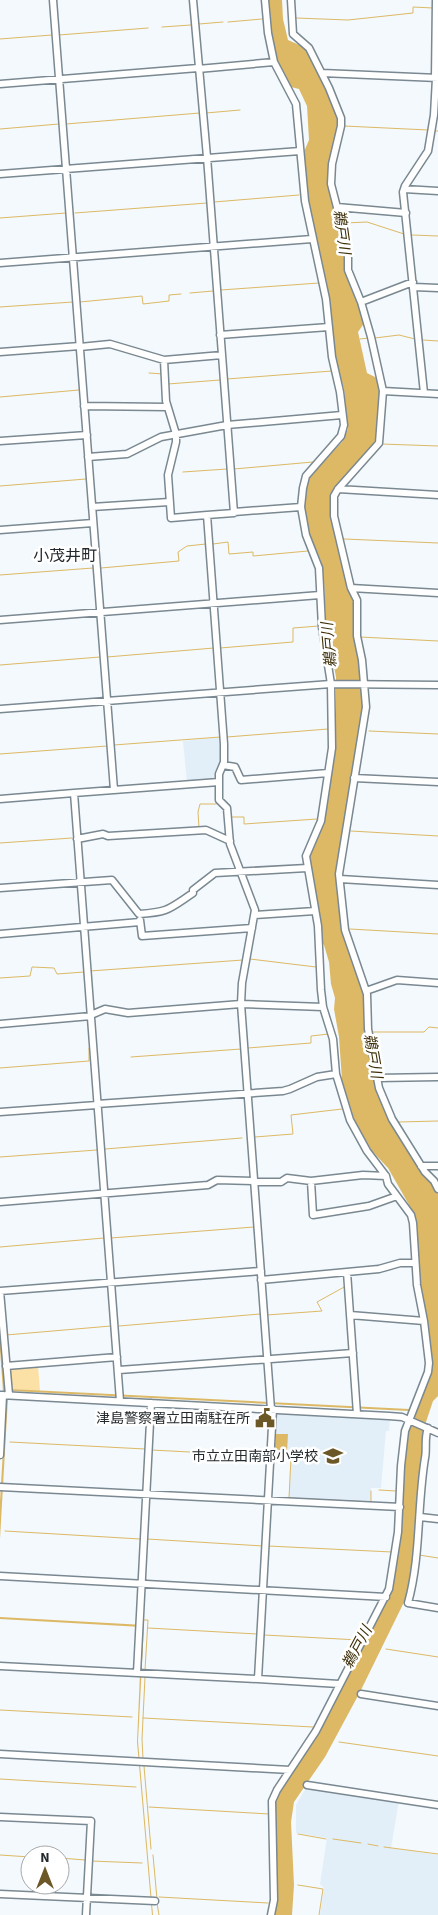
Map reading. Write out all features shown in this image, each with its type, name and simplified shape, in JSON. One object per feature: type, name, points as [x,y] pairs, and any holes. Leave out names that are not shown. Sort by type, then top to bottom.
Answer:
[{"type":"street","points":[[53,0],[114,790]]},
{"type":"street","points":[[193,0],[198,68],[201,80],[234,512]]},
{"type":"street","points":[[266,0],[268,33],[274,62],[296,104],[305,201],[325,291],[332,357],[340,392],[343,430],[341,436],[306,476],[301,507],[306,535],[319,568],[322,627],[332,684],[332,748],[321,821],[306,856],[318,926],[323,1007],[333,1039],[336,1074],[344,1105],[356,1134],[386,1176],[388,1184],[410,1215],[413,1223],[417,1285],[424,1321],[429,1364],[428,1372],[405,1431],[401,1466],[400,1507],[392,1577],[386,1596],[316,1731],[277,1790],[271,1807],[274,1900],[271,1915]]},
{"type":"street","points":[[291,0],[293,34],[309,48],[322,72],[339,112],[341,122],[332,164],[331,184],[348,250],[348,270],[361,302],[383,391],[379,443],[334,496],[334,516],[351,588],[357,600],[357,636],[362,660],[365,713],[340,880],[345,930],[366,992],[368,1029],[379,1088],[392,1119],[438,1189]]},
{"type":"street","points":[[424,393],[404,189],[428,151],[434,115],[436,78],[436,0]]},
{"type":"street","points":[[0,84],[274,62]]},
{"type":"street","points":[[322,72],[436,78]]},
{"type":"street","points":[[0,174],[300,151]]},
{"type":"street","points":[[404,189],[438,191]]},
{"type":"street","points":[[337,207],[406,213]]},
{"type":"street","points":[[0,262],[312,239]]},
{"type":"street","points":[[361,302],[414,284],[438,288]]},
{"type":"street","points":[[220,335],[329,327]]},
{"type":"street","points":[[0,352],[110,344],[164,360],[222,355]]},
{"type":"street","points":[[164,360],[167,407],[176,434],[176,448],[168,475],[171,518],[301,507]]},
{"type":"street","points":[[383,391],[438,394]]},
{"type":"street","points":[[84,406],[167,407]]},
{"type":"street","points":[[88,457],[127,454],[161,437],[227,425],[342,415]]},
{"type":"street","points":[[0,441],[86,434]]},
{"type":"street","points":[[338,489],[438,495]]},
{"type":"street","points":[[92,507],[169,502]]},
{"type":"street","points":[[207,516],[224,744],[223,764],[219,774],[219,800],[227,808],[230,841],[240,872],[255,907],[242,983],[241,1004],[271,1406],[258,1679]]},
{"type":"street","points":[[0,530],[93,523]]},
{"type":"street","points":[[351,588],[438,592]]},
{"type":"street","points":[[0,620],[320,595]]},
{"type":"street","points":[[0,709],[332,684],[438,685]]},
{"type":"street","points":[[223,764],[235,767],[241,780],[328,773]]},
{"type":"street","points":[[354,778],[438,782]]},
{"type":"street","points":[[0,799],[219,782]]},
{"type":"street","points":[[74,793],[120,1398]]},
{"type":"street","points":[[77,839],[104,834],[108,836],[206,830],[230,841]]},
{"type":"street","points":[[139,914],[161,912],[170,909],[193,893],[193,890],[215,873],[307,868]]},
{"type":"street","points":[[0,888],[112,880],[139,914],[142,936],[252,928]]},
{"type":"street","points":[[340,880],[438,885]]},
{"type":"street","points":[[255,915],[315,912]]},
{"type":"street","points":[[0,934],[140,922]]},
{"type":"street","points":[[366,992],[397,980],[438,983]]},
{"type":"street","points":[[0,1024],[91,1016],[105,1010],[128,1013],[241,1004],[323,1007]]},
{"type":"street","points":[[0,1112],[290,1089],[317,1077],[336,1074]]},
{"type":"street","points":[[377,1078],[438,1077]]},
{"type":"street","points":[[422,1166],[438,1166]]},
{"type":"street","points":[[0,1202],[208,1185],[217,1180],[281,1182],[287,1178],[311,1181],[362,1175],[386,1176]]},
{"type":"street","points":[[311,1181],[313,1215],[369,1206],[397,1196]]},
{"type":"street","points":[[261,1280],[379,1269],[400,1262],[415,1263]]},
{"type":"street","points":[[0,1455],[6,1366],[0,1291],[260,1271]]},
{"type":"street","points":[[347,1272],[357,1410]]},
{"type":"street","points":[[350,1315],[424,1321]]},
{"type":"street","points":[[119,1370],[353,1353]]},
{"type":"street","points":[[6,1366],[117,1357]]},
{"type":"street","points":[[4,1395],[120,1398],[151,1403],[357,1410],[396,1416],[438,1433]]},
{"type":"street","points":[[139,1673],[139,1626],[151,1403]]},
{"type":"street","points":[[428,1428],[426,1434],[426,1456],[419,1498],[420,1517],[408,1603],[438,1608]]},
{"type":"street","points":[[2,1487],[400,1507]]},
{"type":"street","points":[[420,1517],[438,1519]]},
{"type":"street","points":[[0,1576],[386,1596]]},
{"type":"street","points":[[0,1666],[340,1684]]},
{"type":"street","points":[[361,1694],[438,1706]]},
{"type":"street","points":[[0,1754],[290,1770]]},
{"type":"street","points":[[307,1785],[438,1805]]},
{"type":"street","points":[[0,1817],[91,1821],[86,1915]]},
{"type":"street","points":[[0,1894],[151,1901]]},
{"type":"shaded area","points":[[268,0],[282,0],[283,19],[288,40],[306,48],[327,88],[339,118],[331,193],[345,248],[349,281],[365,322],[358,332],[367,373],[379,379],[381,388],[376,445],[336,487],[333,495],[354,600],[363,707],[350,788],[339,897],[365,995],[377,1088],[438,1194],[438,1396],[433,1401],[422,1434],[423,1453],[419,1474],[417,1528],[407,1596],[360,1692],[325,1757],[294,1802],[291,1822],[294,1885],[292,1915],[273,1915],[274,1808],[276,1796],[307,1750],[390,1590],[405,1440],[431,1361],[428,1322],[420,1283],[417,1223],[388,1168],[372,1151],[355,1122],[342,1080],[339,1037],[334,1009],[335,998],[331,984],[329,962],[322,943],[310,864],[310,853],[322,828],[336,744],[336,677],[326,626],[321,561],[308,532],[305,494],[309,477],[342,442],[348,429],[344,389],[335,357],[327,284],[307,194],[303,154],[309,140],[307,106],[299,89],[291,87],[279,65],[274,45]]},
{"type":"shaded area","points":[[222,737],[222,762],[216,771],[216,779],[187,782],[183,741]]},
{"type":"shaded area","points":[[0,1319],[6,1391],[3,1391]]},
{"type":"shaded area","points":[[38,1366],[40,1391],[10,1389],[8,1368]]},
{"type":"shaded area","points":[[10,1389],[409,1409],[409,1411],[11,1391]]},
{"type":"shaded area","points":[[6,1398],[8,1398],[0,1539],[0,1501]]},
{"type":"shaded area","name":"市立立田南部小学校","points":[[277,1412],[390,1419],[389,1431],[386,1431],[381,1488],[371,1488],[371,1501],[289,1497],[291,1458],[272,1456],[274,1414]]},
{"type":"shaded area","points":[[276,1434],[288,1434],[287,1452],[275,1451]]},
{"type":"shaded area","points":[[0,1617],[144,1625],[138,1741],[153,1915],[137,1742],[142,1627],[0,1619]]},
{"type":"shaded area","points":[[307,1786],[399,1800],[391,1848],[438,1855],[438,1915],[320,1915],[324,1888],[320,1884],[327,1838],[296,1833],[296,1805]]},
{"type":"waterway","points":[[296,18],[348,20],[413,13],[413,7],[433,8]]},
{"type":"waterway","points":[[228,22],[262,19]]},
{"type":"waterway","points":[[199,24],[223,22]]},
{"type":"waterway","points":[[162,27],[191,25]]},
{"type":"waterway","points":[[59,35],[148,28]]},
{"type":"waterway","points":[[0,39],[52,35]]},
{"type":"waterway","points":[[205,104],[206,113],[240,110]]},
{"type":"waterway","points":[[66,124],[200,113]]},
{"type":"waterway","points":[[0,129],[59,124]]},
{"type":"waterway","points":[[344,126],[428,130]]},
{"type":"waterway","points":[[214,202],[299,195]]},
{"type":"waterway","points":[[75,213],[207,203]]},
{"type":"waterway","points":[[0,218],[66,213]]},
{"type":"waterway","name":"鵜戸川","points":[[345,223],[367,222],[404,234]]},
{"type":"waterway","points":[[412,235],[438,236]]},
{"type":"waterway","points":[[221,290],[319,283]]},
{"type":"waterway","points":[[190,293],[213,291]]},
{"type":"waterway","points":[[80,302],[142,296],[143,304],[169,301],[169,295],[181,294]]},
{"type":"waterway","points":[[0,307],[73,302]]},
{"type":"waterway","points":[[375,338],[399,335],[415,339]]},
{"type":"waterway","points":[[360,339],[369,338]]},
{"type":"waterway","points":[[423,340],[438,341]]},
{"type":"waterway","points":[[227,379],[332,371]]},
{"type":"waterway","points":[[149,373],[163,374]]},
{"type":"waterway","points":[[168,384],[220,380]]},
{"type":"waterway","points":[[0,397],[79,390]]},
{"type":"waterway","points":[[381,444],[438,446]]},
{"type":"waterway","points":[[234,469],[313,462]]},
{"type":"waterway","points":[[183,472],[227,469]]},
{"type":"waterway","points":[[0,486],[86,479]]},
{"type":"waterway","points":[[344,539],[438,543]]},
{"type":"waterway","points":[[213,544],[228,542],[229,554],[253,552],[253,556],[308,551]]},
{"type":"waterway","points":[[101,568],[179,561],[178,552],[187,546],[206,544]]},
{"type":"waterway","points":[[0,575],[93,568]]},
{"type":"waterway","name":"鵜戸川","points":[[220,648],[293,642],[293,628],[319,626]]},
{"type":"waterway","points":[[360,637],[438,641]]},
{"type":"waterway","points":[[107,657],[214,648]]},
{"type":"waterway","points":[[0,665],[100,657]]},
{"type":"waterway","points":[[227,737],[328,729]]},
{"type":"waterway","points":[[369,731],[438,734]]},
{"type":"waterway","points":[[114,745],[220,737]]},
{"type":"waterway","points":[[0,754],[107,746]]},
{"type":"waterway","points":[[199,828],[198,812],[200,804],[216,804]]},
{"type":"waterway","points":[[231,817],[244,817],[244,824],[317,819]]},
{"type":"waterway","points":[[351,831],[438,836]]},
{"type":"waterway","points":[[0,843],[72,838]]},
{"type":"waterway","points":[[350,929],[438,934]]},
{"type":"waterway","points":[[250,959],[316,967]]},
{"type":"waterway","points":[[90,971],[243,960]]},
{"type":"waterway","points":[[0,978],[30,976],[32,967],[54,968],[57,974],[84,972]]},
{"type":"waterway","name":"鵜戸川","points":[[371,1032],[424,1032],[429,1027],[438,1028]]},
{"type":"waterway","points":[[248,1048],[311,1043],[311,1036],[329,1034]]},
{"type":"waterway","points":[[0,1068],[89,1061],[89,1048]]},
{"type":"waterway","points":[[131,1057],[241,1049]]},
{"type":"waterway","points":[[255,1137],[293,1134],[291,1115],[342,1109]]},
{"type":"waterway","points":[[399,1122],[438,1121]]},
{"type":"waterway","points":[[105,1149],[242,1138]]},
{"type":"waterway","points":[[0,1157],[97,1150]]},
{"type":"waterway","points":[[111,1238],[254,1227],[257,1269]]},
{"type":"waterway","points":[[0,1247],[104,1238]]},
{"type":"waterway","points":[[258,1274],[264,1352]]},
{"type":"waterway","points":[[267,1315],[322,1311],[317,1302],[346,1286]]},
{"type":"waterway","points":[[119,1326],[260,1314]]},
{"type":"waterway","points":[[6,1335],[111,1326]]},
{"type":"waterway","points":[[266,1387],[267,1400]]},
{"type":"waterway","points":[[10,1442],[145,1449]]},
{"type":"waterway","points":[[151,1450],[267,1456]]},
{"type":"waterway","points":[[272,1456],[291,1458],[289,1498],[371,1502],[371,1491]]},
{"type":"waterway","points":[[379,1490],[396,1491]]},
{"type":"waterway","points":[[5,1531],[140,1539]]},
{"type":"waterway","points":[[147,1539],[263,1546]]},
{"type":"waterway","points":[[268,1546],[392,1552]]},
{"type":"waterway","points":[[419,1555],[438,1558]]},
{"type":"waterway","points":[[142,1620],[148,1620],[145,1670]]},
{"type":"waterway","points":[[148,1628],[257,1634]]},
{"type":"waterway","name":"鵜戸川","points":[[264,1635],[359,1640]]},
{"type":"waterway","points":[[386,1649],[438,1657]]},
{"type":"waterway","points":[[143,1759],[145,1677]]},
{"type":"waterway","points":[[0,1710],[132,1717]]},
{"type":"waterway","points":[[143,1718],[313,1727]]},
{"type":"waterway","points":[[339,1742],[438,1756]]},
{"type":"waterway","points":[[144,1766],[151,1849]]},
{"type":"waterway","points":[[0,1779],[136,1787]]},
{"type":"waterway","points":[[149,1807],[269,1814]]},
{"type":"waterway","points":[[298,1834],[326,1839]]},
{"type":"waterway","points":[[333,1839],[361,1843]]},
{"type":"waterway","points":[[368,1844],[378,1846]]},
{"type":"waterway","points":[[384,1847],[438,1854]]},
{"type":"waterway","points":[[0,1855],[20,1856]]},
{"type":"waterway","points":[[153,1855],[157,1899]]},
{"type":"waterway","points":[[70,1859],[85,1860]]},
{"type":"waterway","points":[[91,1861],[142,1863]]},
{"type":"waterway","points":[[298,1885],[323,1889],[319,1915]]},
{"type":"waterway","points":[[159,1897],[268,1903]]},
{"type":"waterway","points":[[157,1903],[159,1915]]},
{"type":"place","name":"津島警察署立田南駐在所","points":[[265,1418]]},
{"type":"place","name":"市立立田南部小学校","points":[[333,1456]]},
{"type":"district","name":"小茂井町","points":[[65,555]]}]
